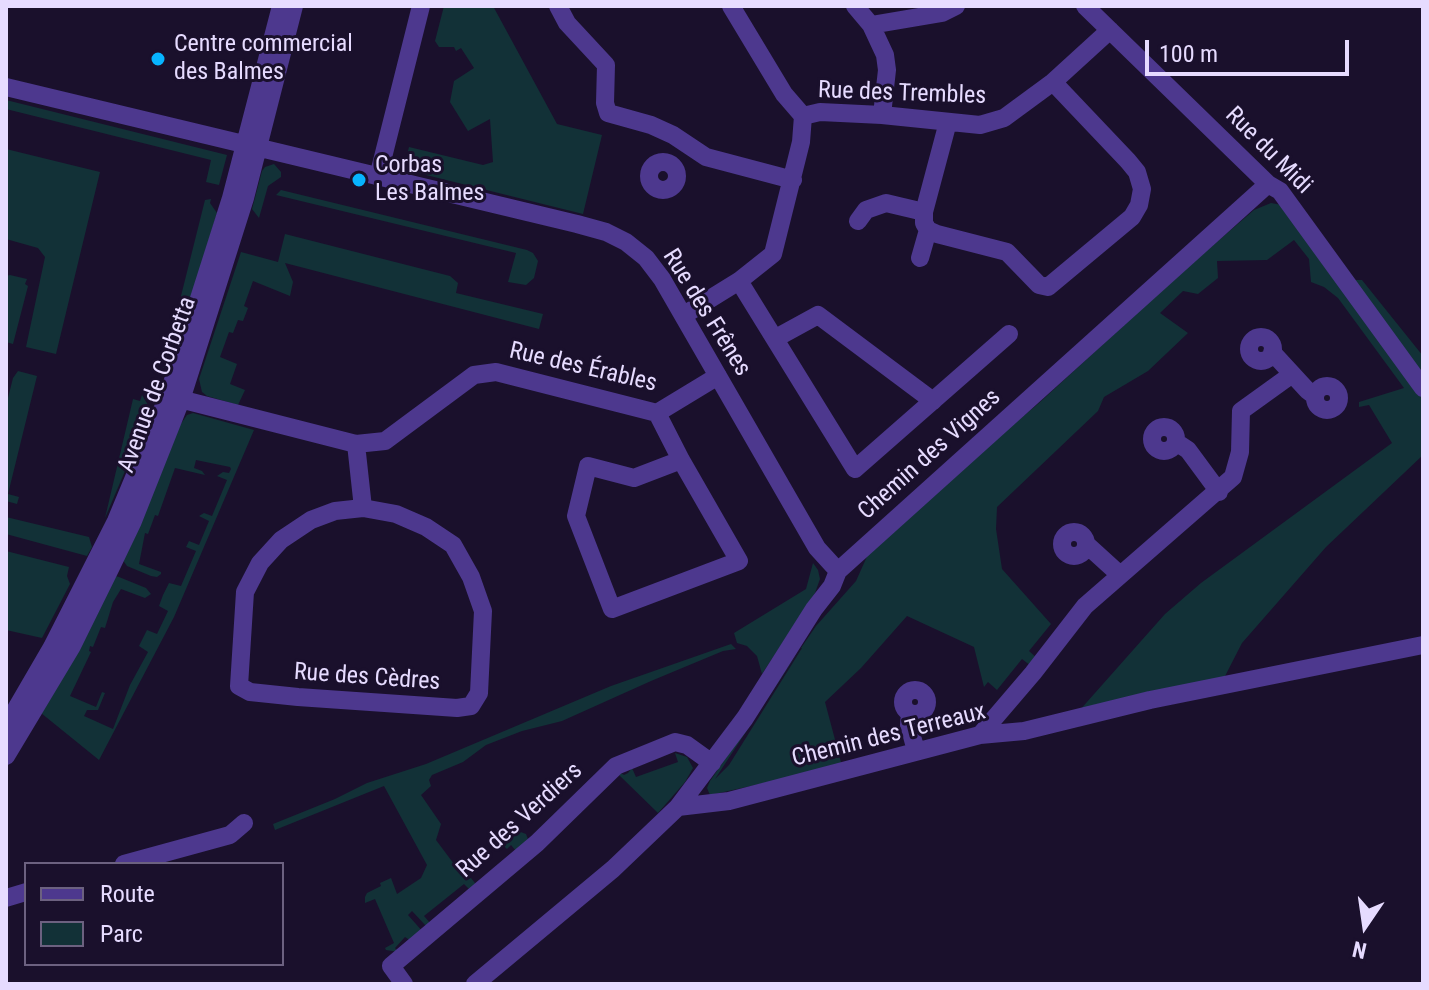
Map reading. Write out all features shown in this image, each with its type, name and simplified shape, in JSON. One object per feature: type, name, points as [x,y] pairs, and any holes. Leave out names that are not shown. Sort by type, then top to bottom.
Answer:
[{"type":"street","name":"Avenue de Corbetta","points":[[6,726],[14,693],[52,647],[116,521],[211,312],[252,147],[281,6]]},
{"type":"street","name":"Avenue de Corbetta","points":[[252,147],[294,6]]},
{"type":"street","points":[[378,177],[421,6]]},
{"type":"street","points":[[558,6],[567,23],[606,65],[605,103],[608,113],[651,125],[673,135],[706,157],[793,180]]},
{"type":"street","points":[[684,315],[739,281],[773,254],[793,180],[803,116],[784,94],[731,6]]},
{"type":"street","points":[[855,6],[871,25],[885,55],[887,70],[882,115]]},
{"type":"street","points":[[871,25],[942,13],[956,6]]},
{"type":"street","name":"Rue du Midi","points":[[1085,6],[1268,184],[1280,191],[1423,388]]},
{"type":"street","name":"Rue des Trembles","points":[[803,116],[820,112],[882,115],[980,125],[1004,118],[1053,82],[1110,30]]},
{"type":"street","points":[[858,221],[866,210],[886,203],[926,221],[937,234],[1007,252],[1039,285],[1048,287],[1132,217],[1139,205],[1142,189],[1137,172],[1053,82]]},
{"type":"street","name":"Rue des Frênes","points":[[6,87],[606,232],[626,242],[646,258],[662,279],[817,548],[838,571]]},
{"type":"street","points":[[920,258],[948,122]]},
{"type":"street","points":[[666,162],[673,135]]},
{"type":"street","name":"Chemin des Vignes","points":[[678,807],[745,718],[832,586],[838,571],[1268,184]]},
{"type":"street","points":[[739,281],[855,469],[1009,334]]},
{"type":"street","points":[[776,338],[818,315],[933,401]]},
{"type":"street","points":[[1272,352],[1291,375],[1315,396]]},
{"type":"street","name":"Rue des Érables","points":[[174,398],[356,444],[385,441],[474,375],[496,372],[657,413],[718,376]]},
{"type":"street","points":[[980,735],[1085,606],[1233,477],[1240,452],[1241,411],[1291,375]]},
{"type":"street","name":"Avenue de Corbetta","points":[[6,756],[72,646],[133,521],[174,398]]},
{"type":"street","points":[[657,413],[739,561],[612,609],[576,516],[588,466],[634,478],[681,460]]},
{"type":"street","points":[[1176,442],[1188,450],[1219,492]]},
{"type":"street","points":[[356,444],[363,508]]},
{"type":"street","name":"Rue des Cèdres","points":[[363,508],[396,514],[426,527],[453,545],[471,577],[483,611],[479,693],[471,706],[457,708],[298,697],[250,692],[239,686],[245,592],[260,563],[281,540],[311,520],[335,511],[363,508]]},
{"type":"street","points":[[1086,544],[1119,574]]},
{"type":"street","name":"Chemin des Terreaux","points":[[678,807],[729,801],[980,735],[1024,731],[1150,700],[1423,645]]},
{"type":"street","points":[[910,713],[909,725],[916,751]]},
{"type":"street","name":"Rue des Verdiers","points":[[404,984],[391,966],[537,843],[616,766],[675,742],[687,745],[712,763]]},
{"type":"street","points":[[475,984],[602,879],[678,807]]},
{"type":"street","points":[[131,862],[230,835],[244,823]]},
{"type":"green space","points":[[444,6],[493,6],[557,124],[602,135],[583,214],[406,170],[404,166],[409,147],[483,165],[493,162],[490,119],[468,131],[450,102],[454,81],[474,68],[461,48],[456,51],[454,47],[439,47],[435,41]]},
{"type":"green space","points":[[6,100],[227,155],[219,185],[206,182],[211,160],[6,109]]},
{"type":"green space","points":[[6,149],[100,172],[56,354],[26,347],[45,257],[38,248],[6,239]]},
{"type":"green space","points":[[274,164],[281,177],[268,186],[259,218],[252,209],[262,171]]},
{"type":"green space","points":[[281,190],[527,250],[538,261],[534,278],[526,285],[508,282],[516,253],[276,195]]},
{"type":"green space","points":[[211,199],[210,203],[217,213],[167,367],[163,368],[205,200]]},
{"type":"green space","points":[[1271,203],[1282,205],[1423,394],[1423,455],[1326,547],[1242,643],[1222,682],[1079,711],[1165,614],[1201,583],[1392,443],[1369,405],[1359,407],[1359,402],[1404,388],[1338,298],[1311,282],[1309,259],[1294,240],[1267,260],[1217,261],[1218,278],[1198,294],[1183,291],[1160,313],[1188,333],[1148,371],[1104,397],[1098,411],[997,507],[996,529],[1002,569],[1051,624],[1029,651],[1038,659],[1031,666],[1022,659],[997,690],[988,682],[984,687],[974,647],[907,616],[861,668],[825,702],[842,766],[710,795],[707,788],[710,781],[816,626],[856,581],[869,552],[1254,210]],"holes":[[[802,648],[729,765],[715,779]]]},
{"type":"green space","points":[[285,234],[450,276],[458,283],[456,293],[543,314],[539,329],[285,263],[293,282],[290,296],[253,281],[244,306],[248,308],[243,321],[238,320],[233,333],[229,332],[220,357],[237,364],[230,384],[245,390],[238,405],[207,396],[202,392],[199,379],[241,252],[278,262]]},
{"type":"green space","points":[[6,276],[27,279],[25,284],[28,286],[13,344],[6,342]]},
{"type":"green space","points":[[1352,280],[1362,280],[1423,356],[1423,380]]},
{"type":"green space","points":[[18,371],[37,376],[8,494],[19,497],[17,504],[6,501],[6,406],[13,378]]},
{"type":"green space","points":[[142,395],[151,410],[105,518],[133,399],[140,401]]},
{"type":"green space","points":[[193,413],[254,430],[174,617],[99,760],[41,713],[115,576],[146,588],[151,594],[145,598],[121,589],[113,602],[105,628],[101,627],[93,647],[90,646],[91,652],[70,696],[96,707],[102,692],[105,693],[98,710],[87,710],[84,716],[113,729],[130,685],[148,652],[139,646],[147,630],[157,634],[168,611],[159,606],[163,595],[169,583],[181,586],[196,551],[186,547],[189,541],[199,545],[209,521],[199,516],[204,513],[212,516],[227,480],[217,476],[223,472],[229,473],[231,469],[196,460],[194,468],[205,475],[175,468],[158,516],[155,515],[148,534],[145,533],[139,564],[161,574],[151,576],[127,566],[122,559],[180,425],[187,415]]},
{"type":"green space","points":[[6,517],[89,537],[92,547],[87,556],[6,534]]},
{"type":"green space","points":[[6,551],[69,567],[67,576],[70,584],[42,638],[6,630]]},
{"type":"green space","points":[[813,563],[820,579],[815,593],[762,674],[757,656],[747,646],[737,643],[734,633],[806,589]]},
{"type":"green space","points":[[731,644],[736,649],[723,651],[562,721],[522,731],[486,745],[463,762],[432,775],[429,780],[431,786],[421,795],[441,824],[436,840],[466,880],[471,878],[478,887],[472,892],[464,884],[424,916],[431,924],[427,927],[412,911],[408,915],[423,932],[411,941],[405,937],[395,948],[398,952],[386,950],[394,943],[375,899],[365,903],[365,897],[381,886],[380,883],[391,878],[397,894],[421,878],[427,865],[384,786],[275,830],[273,824],[367,783],[426,764],[611,686]]},
{"type":"green space","points":[[675,753],[687,757],[693,768],[658,813],[619,775],[628,773],[632,768],[636,777],[678,762]]},
{"type":"green space","points":[[518,831],[526,834],[529,842],[516,851],[511,845],[507,849],[500,842]]},
{"type":"place","name":"Centre commercial des Balmes","points":[[158,59]]},
{"type":"place","name":"Corbas Les Balmes","points":[[359,180]]}]
